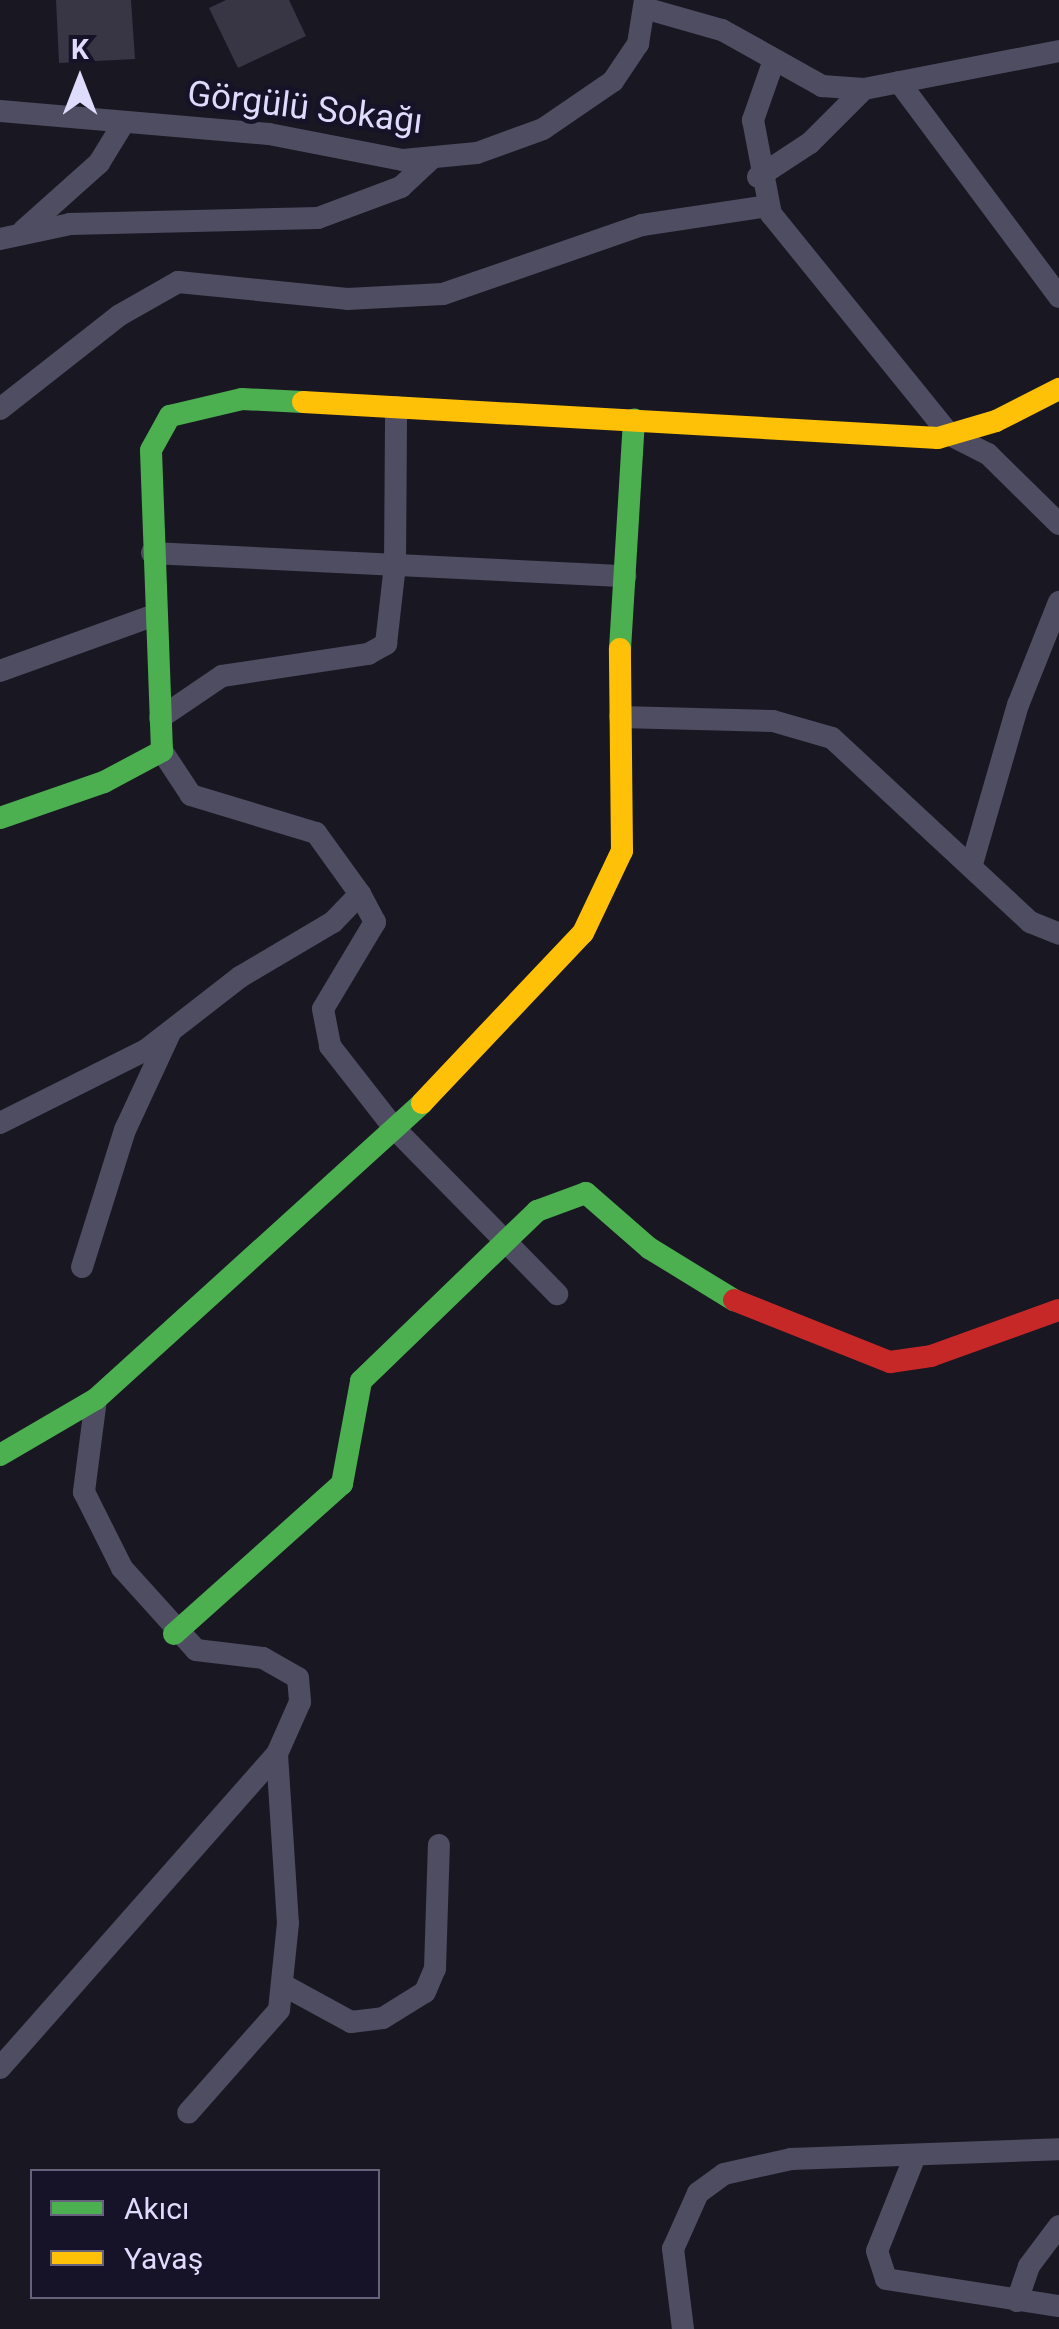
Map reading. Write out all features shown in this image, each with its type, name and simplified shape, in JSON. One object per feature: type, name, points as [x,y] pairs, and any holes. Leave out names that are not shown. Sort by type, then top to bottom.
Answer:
[{"type":"street","points":[[644,4],[722,30],[822,86],[864,89],[1059,51]]},
{"type":"street","name":"Görgülü Sokağı","points":[[0,111],[269,134],[430,159],[527,136],[613,81],[638,44],[644,4]]},
{"type":"street","points":[[774,60],[753,120],[758,177],[768,206],[950,435],[1002,465],[1059,524]]},
{"type":"street","points":[[900,82],[1059,297]]},
{"type":"street","points":[[758,177],[810,143],[864,89]]},
{"type":"street","points":[[10,236],[99,163],[123,124]]},
{"type":"street","points":[[10,236],[120,220],[318,218],[401,188],[430,159]]},
{"type":"street","points":[[0,408],[120,315],[178,282],[346,299],[443,294],[642,225],[768,206]]},
{"type":"street","points":[[557,1294],[394,1128],[321,1024],[375,922],[316,833],[191,795],[162,751],[151,450],[170,416],[242,399],[950,435],[1059,389]]},
{"type":"street","points":[[160,718],[222,676],[368,654],[386,644],[395,565],[396,407]]},
{"type":"street","points":[[0,1454],[96,1399],[394,1128],[549,977],[601,902],[622,851],[620,717],[634,419]]},
{"type":"street","points":[[152,553],[624,576]]},
{"type":"street","points":[[972,864],[1018,705],[1059,602]]},
{"type":"street","points":[[0,671],[155,614]]},
{"type":"street","points":[[620,717],[814,728],[849,750],[1030,922],[1059,934]]},
{"type":"street","points":[[0,818],[104,782],[162,751]]},
{"type":"street","points":[[0,1123],[170,1033],[240,977],[333,922],[360,894]]},
{"type":"street","points":[[82,1267],[126,1130],[170,1033]]},
{"type":"street","points":[[174,1634],[342,1484],[360,1382],[557,1198],[586,1194],[649,1248],[743,1305],[890,1362],[931,1356],[1059,1310]]},
{"type":"street","points":[[0,2068],[277,1754],[300,1702],[298,1678],[263,1658],[196,1650],[174,1634],[88,1514],[82,1472],[96,1399]]},
{"type":"street","points":[[188,2113],[267,2029],[285,1986],[277,1754]]},
{"type":"street","points":[[285,1986],[350,2022],[383,2018],[425,1992],[435,1969],[439,1845]]},
{"type":"street","points":[[683,2329],[673,2249],[698,2194],[757,2165],[1059,2149]]},
{"type":"street","points":[[915,2156],[882,2233],[879,2272],[886,2280],[1059,2306]]},
{"type":"street","points":[[1017,2301],[1029,2266],[1059,2226]]},
{"type":"building","points":[[56,0],[131,0],[135,59],[59,63]]},
{"type":"building","points":[[226,0],[289,0],[306,36],[238,68],[209,8]]},
{"type":"traffic: fast","points":[[0,818],[104,782],[162,751],[151,450],[170,416],[242,399],[303,402]]},
{"type":"traffic: fast","points":[[620,649],[634,419]]},
{"type":"traffic: fast","points":[[0,1455],[96,1399],[422,1103]]},
{"type":"traffic: fast","points":[[174,1634],[342,1484],[361,1381],[537,1211],[586,1193],[649,1248],[734,1300]]},
{"type":"traffic: slow","points":[[303,402],[938,438],[996,421],[1059,389]]},
{"type":"traffic: slow","points":[[422,1103],[583,933],[622,851],[620,649]]},
{"type":"traffic: jam","points":[[734,1300],[890,1362],[931,1356],[1059,1310]]}]
